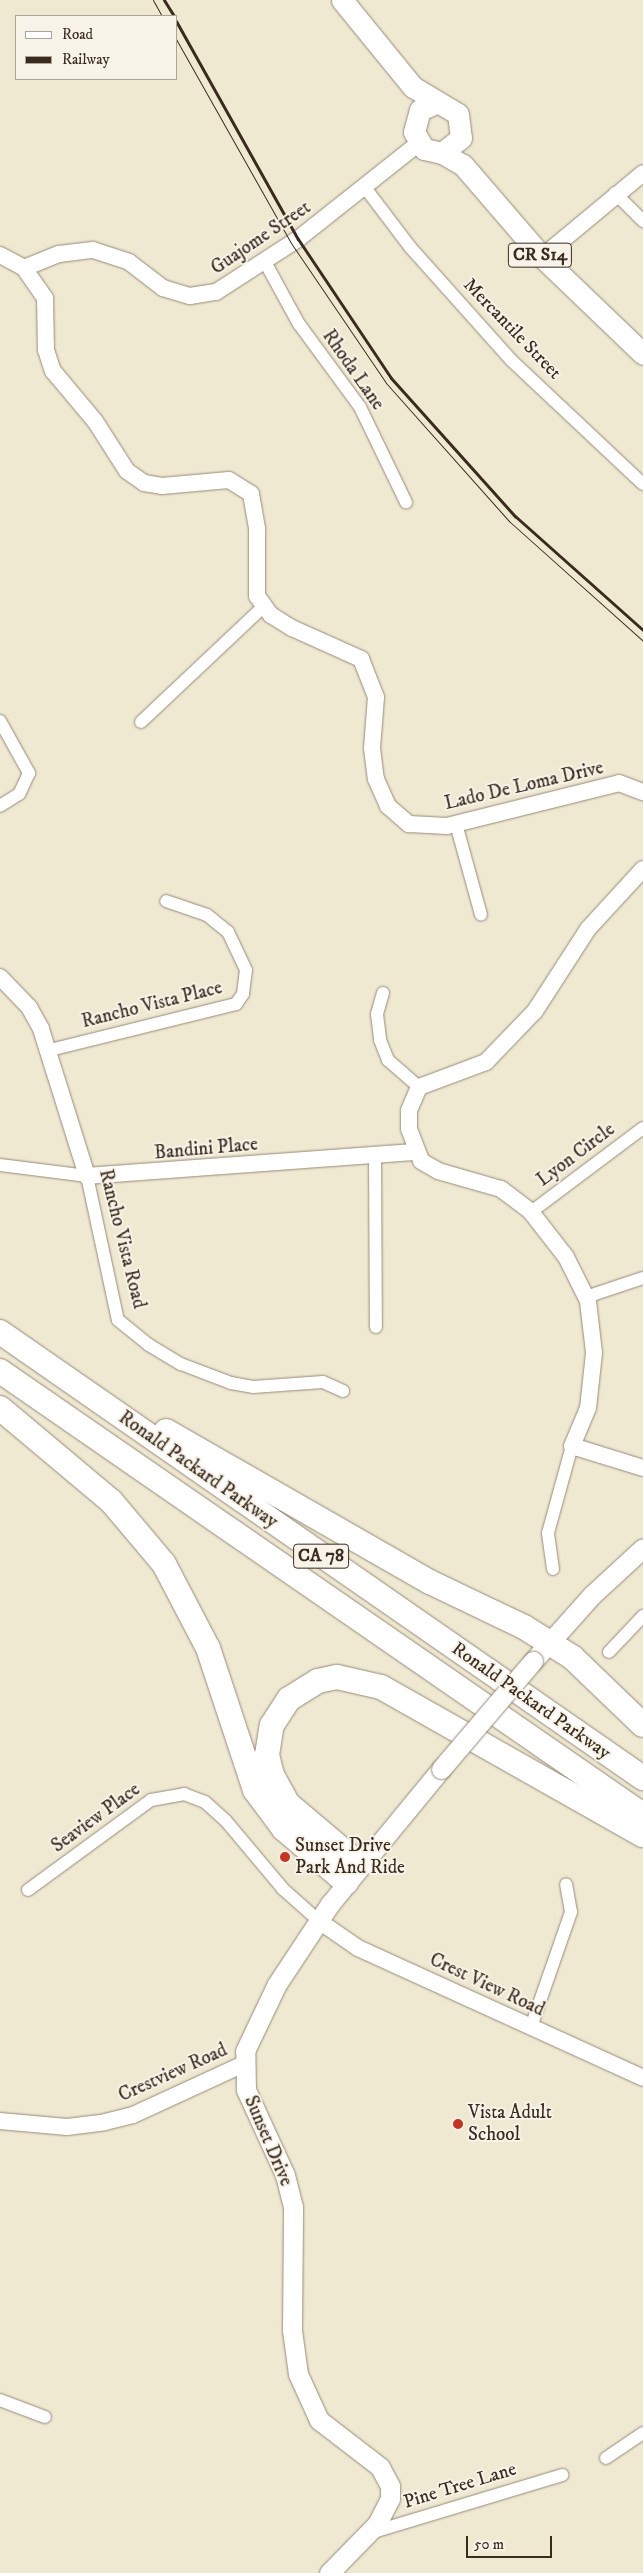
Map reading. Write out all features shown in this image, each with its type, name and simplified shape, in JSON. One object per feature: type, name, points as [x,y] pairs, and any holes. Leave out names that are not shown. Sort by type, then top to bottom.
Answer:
[{"type":"highway","points":[[0,1331],[338,1532],[548,1642],[572,1657],[643,1725]]},
{"type":"highway","name":"Ronald Packard Parkway","points":[[0,1331],[643,1778]]},
{"type":"highway","name":"Ronald Packard Parkway","points":[[0,1371],[643,1815]]},
{"type":"highway","points":[[0,1408],[111,1501],[164,1564],[208,1648],[255,1790],[284,1829],[352,1873]]},
{"type":"highway","points":[[352,1873],[288,1804],[272,1775],[267,1755],[272,1725],[290,1699],[318,1680],[337,1676],[382,1687],[643,1835]]},
{"type":"main road","points":[[329,0],[409,96],[416,116],[414,132],[418,143]]},
{"type":"main road","name":"CR S14","points":[[342,0],[412,85],[436,103],[458,114],[461,138],[470,157],[546,253],[643,340]]},
{"type":"main road","points":[[416,116],[436,103]]},
{"type":"main road","points":[[442,153],[461,138]]},
{"type":"main road","name":"CR S14","points":[[418,143],[442,153],[472,174],[643,354]]},
{"type":"main road","name":"Sunset Drive","points":[[328,2573],[368,2533],[386,2511],[390,2486],[380,2467],[319,2420],[304,2391],[293,2337],[293,2207],[278,2157],[250,2103],[244,2064],[252,2034],[277,1984],[352,1873],[548,1642],[643,1548]]},
{"type":"street","name":"Guajome Street","points":[[24,268],[58,254],[93,250],[112,254],[164,288],[190,296],[216,292],[265,262],[366,189],[418,143]]},
{"type":"street","points":[[546,253],[615,193],[643,173]]},
{"type":"street","name":"Mercantile Street","points":[[366,189],[410,248],[511,360],[643,484]]},
{"type":"street","points":[[615,193],[643,221]]},
{"type":"street","points":[[0,255],[24,268],[45,298],[46,350],[53,371],[95,421],[127,471],[144,483],[162,486],[229,480],[251,494],[257,529],[254,582],[263,607],[141,722]]},
{"type":"street","name":"Rhoda Lane","points":[[265,262],[299,324],[360,407],[406,502]]},
{"type":"street","name":"Lado De Loma Drive","points":[[263,607],[292,628],[361,659],[376,697],[372,748],[381,794],[409,824],[456,824],[619,783],[643,792]]},
{"type":"street","points":[[0,720],[29,773],[20,794],[0,806]]},
{"type":"street","points":[[456,824],[481,915]]},
{"type":"street","points":[[553,1569],[548,1533],[572,1446],[594,1380],[586,1297],[566,1257],[531,1212],[501,1189],[438,1171],[416,1152],[409,1111],[419,1087],[486,1062],[534,1012],[588,930],[643,869]]},
{"type":"street","name":"Rancho Vista Place","points":[[50,1050],[236,1004],[243,994],[246,970],[228,932],[207,915],[166,901]]},
{"type":"street","name":"Rancho Vista Road","points":[[0,977],[29,1007],[50,1050],[87,1176],[118,1320],[180,1364],[231,1383],[252,1387],[323,1382],[343,1391]]},
{"type":"street","points":[[383,993],[377,1014],[380,1040],[388,1060],[419,1087]]},
{"type":"street","name":"Lyon Circle","points":[[531,1212],[643,1128]]},
{"type":"street","name":"Bandini Place","points":[[0,1165],[87,1176],[416,1152]]},
{"type":"street","points":[[375,1156],[376,1327]]},
{"type":"street","points":[[586,1297],[643,1278]]},
{"type":"street","points":[[572,1446],[643,1468]]},
{"type":"street","points":[[609,1652],[643,1616]]},
{"type":"street","name":"Seaview Place","points":[[28,1890],[151,1800],[184,1794],[205,1802],[226,1820],[283,1889],[319,1921]]},
{"type":"street","points":[[531,2027],[571,1912],[566,1884]]},
{"type":"street","name":"Crest View Road","points":[[319,1921],[351,1944],[643,2078]]},
{"type":"street","name":"Crestview Road","points":[[0,2121],[67,2127],[105,2122],[133,2115],[244,2064]]},
{"type":"street","points":[[0,2400],[45,2417]]},
{"type":"street","points":[[606,2458],[643,2433]]},
{"type":"street","name":"Pine Tree Lane","points":[[368,2533],[562,2475]]},
{"type":"tram line","points":[[153,0],[161,15]]},
{"type":"tram line","points":[[178,43],[291,243],[386,383],[510,522],[643,641]]},
{"type":"railway","points":[[164,0],[173,15]]},
{"type":"railway","points":[[178,25],[298,239],[391,378],[515,516],[643,630]]},
{"type":"place","name":"Sunset Drive Park And Ride","points":[[285,1857]]},
{"type":"place","name":"Vista Adult School","points":[[458,2124]]}]
